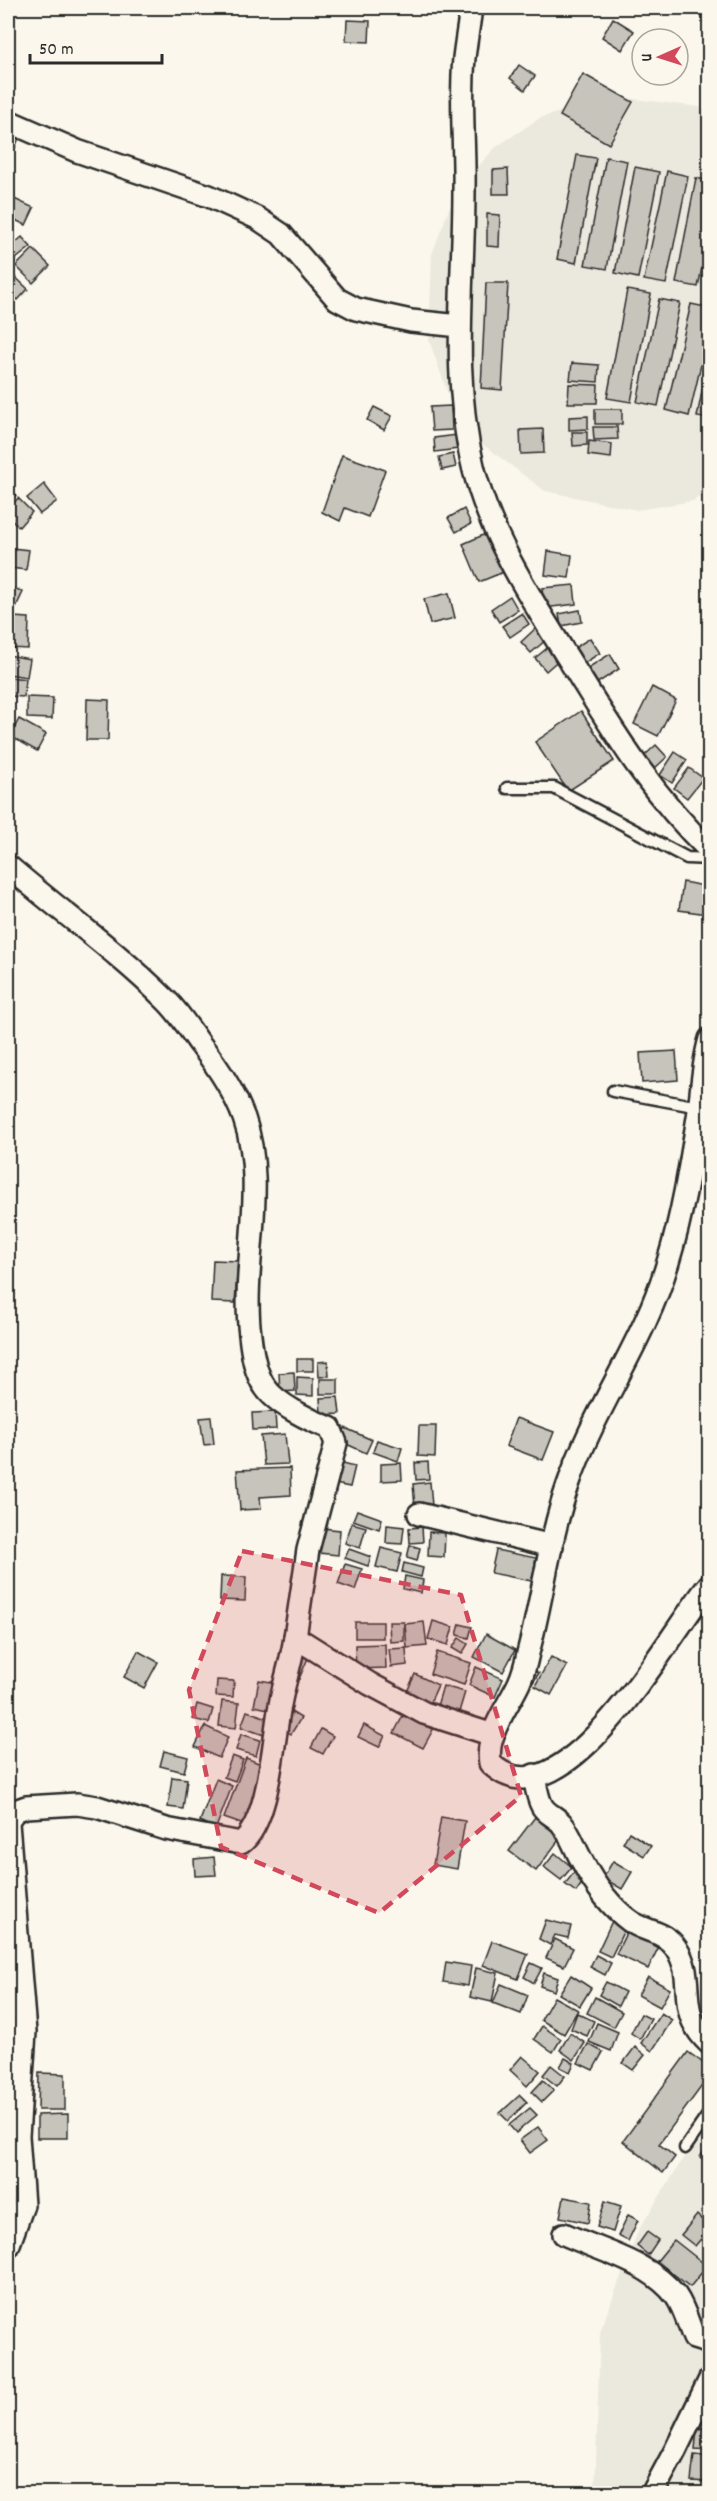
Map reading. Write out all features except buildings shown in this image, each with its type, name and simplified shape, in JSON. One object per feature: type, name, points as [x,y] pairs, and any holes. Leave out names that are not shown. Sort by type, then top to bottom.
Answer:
[{"type":"street","points":[[471,8],[464,59],[460,378],[468,439],[481,491],[500,538],[546,622],[632,760],[667,806],[710,851]]},
{"type":"street","points":[[8,121],[77,151],[209,196],[257,218],[281,234],[337,299],[356,309],[411,321],[460,326]]},
{"type":"street","points":[[8,866],[81,925],[168,1002],[216,1065],[231,1089],[244,1118],[253,1158],[252,1231],[247,1313],[251,1347],[259,1377],[266,1390],[288,1407],[330,1428],[336,1443],[308,1550],[295,1637],[283,1687],[262,1807],[247,1838],[241,1843],[166,1828],[97,1807],[77,1804],[26,1807],[15,1811],[8,1822],[24,2032],[18,2136],[23,2205],[8,2247]]},
{"type":"street","points":[[710,1039],[681,1213],[661,1285],[639,1337],[567,1485],[525,1665],[493,1735],[490,1762],[495,1768],[509,1774],[534,1776],[549,1771],[570,1759],[598,1734],[616,1713],[710,1584]]},
{"type":"street","points":[[419,1514],[552,1546]]},
{"type":"street","points":[[295,1637],[370,1684],[424,1713],[493,1735]]},
{"type":"street","points":[[534,1776],[537,1794],[544,1810],[562,1823],[604,1897],[632,1923],[658,1932],[671,1941],[678,1951],[684,1961],[692,2025],[710,2044]]},
{"type":"street","points":[[564,2234],[634,2264],[662,2283],[680,2304],[694,2338],[710,2343]]},
{"type":"street","points":[[652,2493],[710,2379]]},
{"type":"lane","points":[[507,788],[554,788],[687,858],[710,859]]},
{"type":"lane","points":[[613,1091],[699,1107]]},
{"type":"lane","points":[[685,2148],[710,2112]]},
{"type":"highlighted area","points":[[242,1551],[461,1595],[521,1796],[379,1913],[221,1847],[189,1690]]},
{"type":"shaded area","points":[[611,96],[699,107],[709,112],[709,491],[693,501],[637,510],[545,491],[481,443],[450,400],[429,340],[432,254],[449,209],[471,174],[496,147],[540,118]]},
{"type":"shaded area","points":[[709,2132],[709,2493],[595,2494],[600,2332],[638,2231],[683,2159]]}]
